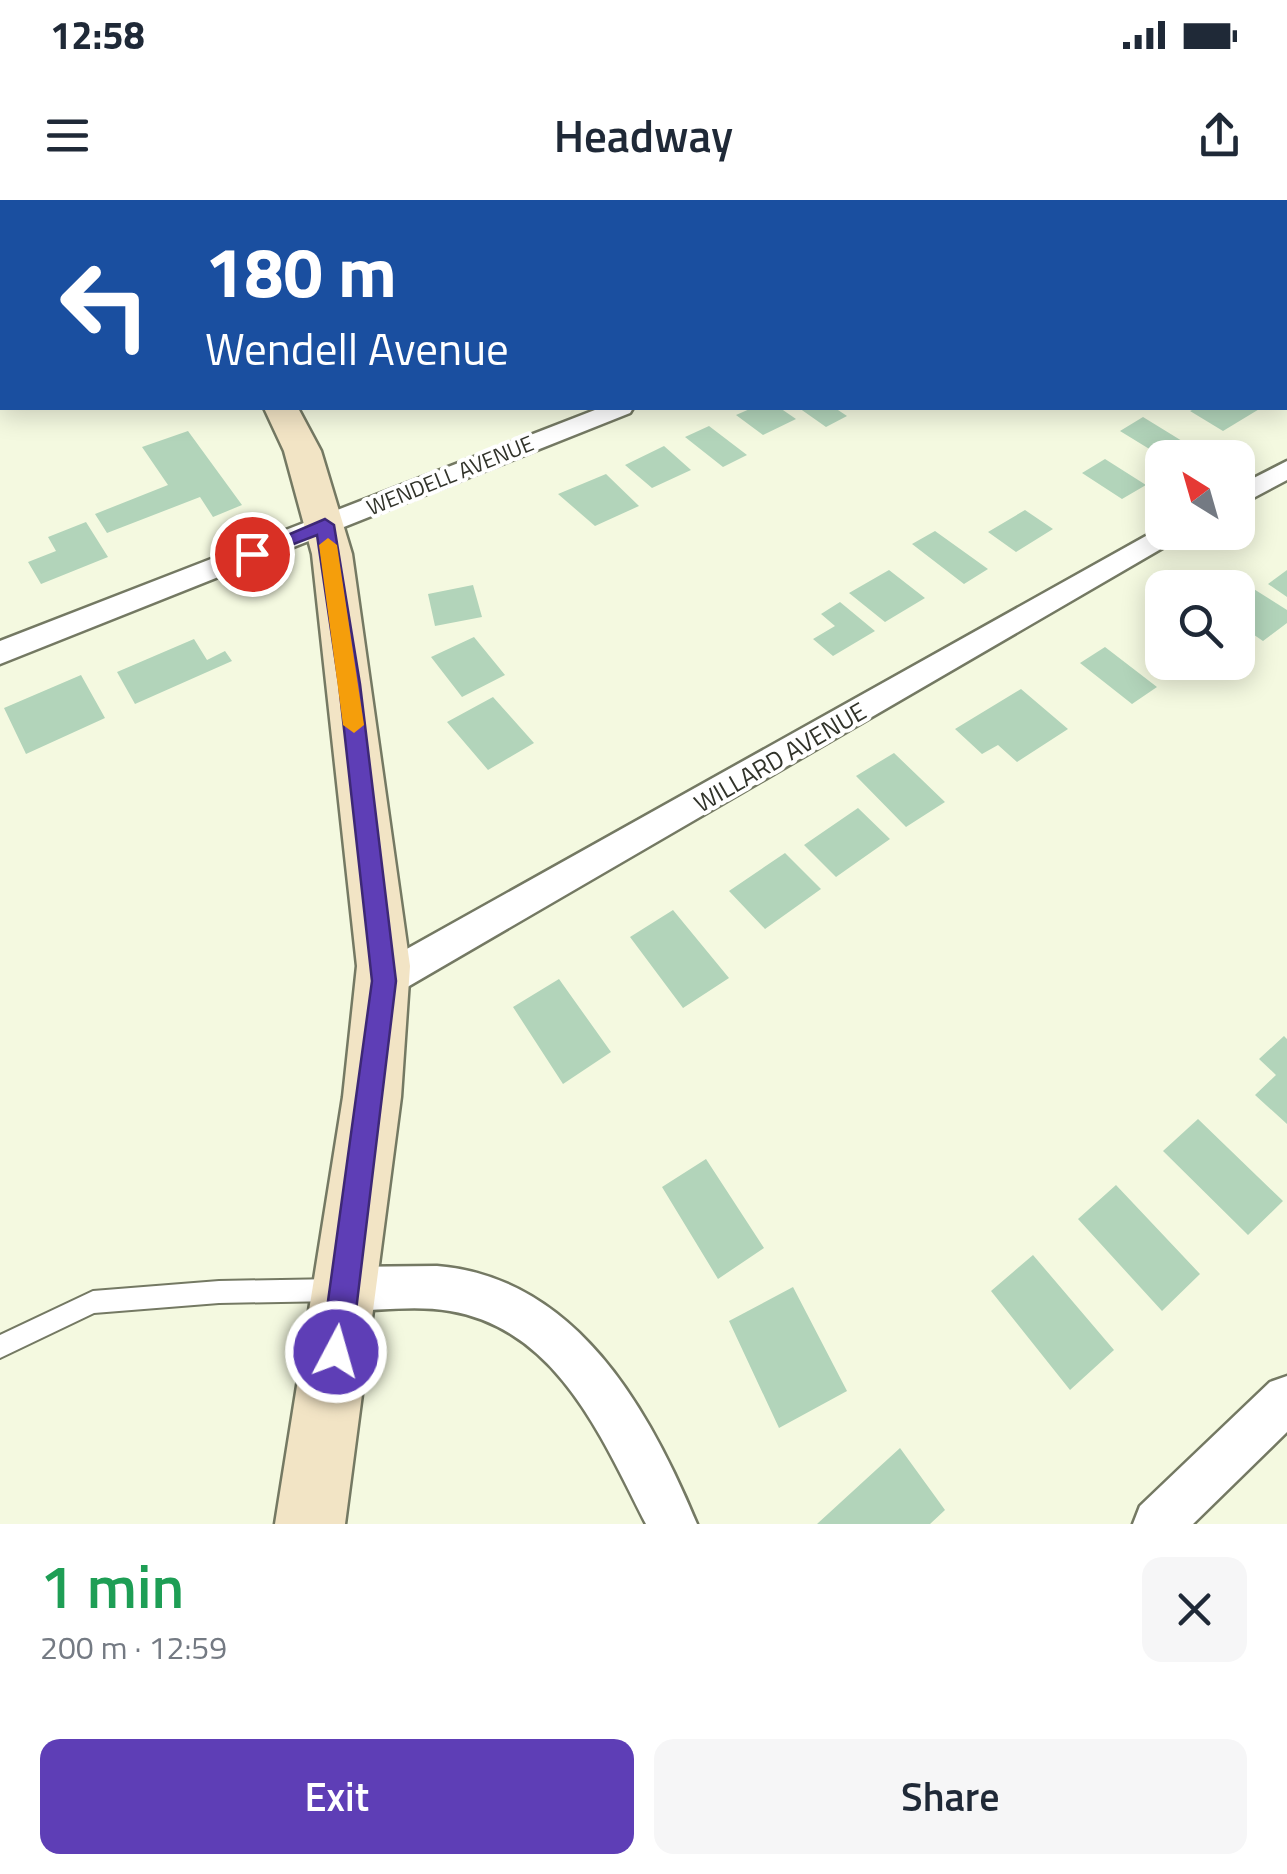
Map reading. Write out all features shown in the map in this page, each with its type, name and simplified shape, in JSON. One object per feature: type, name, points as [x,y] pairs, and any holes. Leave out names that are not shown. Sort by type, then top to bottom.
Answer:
[{"type":"street","points":[[282,410],[307,453],[325,525],[350,684],[384,981],[371,1104],[342,1290],[326,1459],[310,1524]]},
{"type":"street","name":"WENDELL AVENUE","points":[[0,653],[616,410]]},
{"type":"street","points":[[1255,488],[1287,470]]},
{"type":"street","name":"WILLARD AVENUE","points":[[384,981],[1145,550]]},
{"type":"street","points":[[342,1290],[450,1289],[508,1305],[554,1332],[587,1372],[672,1524]]},
{"type":"street","points":[[1158,1524],[1287,1399]]},
{"type":"lane","points":[[0,1346],[93,1302],[219,1292],[342,1290]]},
{"type":"building","points":[[747,410],[783,410],[796,419],[763,435],[736,415]]},
{"type":"building","points":[[802,410],[838,410],[847,416],[826,427]]},
{"type":"building","points":[[1192,410],[1258,410],[1223,431]]},
{"type":"building","points":[[1143,417],[1180,440],[1145,440],[1145,446],[1120,431]]},
{"type":"building","points":[[709,426],[747,455],[723,467],[685,437]]},
{"type":"building","points":[[188,431],[242,505],[213,517],[200,497],[107,533],[95,514],[168,485],[142,447]]},
{"type":"building","points":[[664,446],[691,470],[652,488],[625,465]]},
{"type":"building","points":[[1105,459],[1145,486],[1122,499],[1082,473]]},
{"type":"building","points":[[606,474],[639,506],[595,526],[558,494]]},
{"type":"building","points":[[1025,510],[1053,529],[1016,552],[988,532]]},
{"type":"building","points":[[86,522],[108,557],[41,584],[28,562],[56,551],[48,537]]},
{"type":"building","points":[[935,531],[988,569],[964,584],[912,544]]},
{"type":"building","points":[[889,570],[925,598],[885,622],[849,593]]},
{"type":"building","points":[[1287,570],[1287,597],[1268,584]]},
{"type":"building","points":[[473,585],[482,617],[435,626],[428,594]]},
{"type":"building","points":[[1255,590],[1287,610],[1287,623],[1263,641],[1255,636]]},
{"type":"building","points":[[840,602],[875,631],[833,656],[813,639],[835,626],[821,614]]},
{"type":"building","points":[[474,637],[505,675],[462,697],[431,657]]},
{"type":"building","points":[[194,639],[207,660],[225,651],[232,661],[135,704],[117,672]]},
{"type":"building","points":[[1105,647],[1157,687],[1132,704],[1080,663]]},
{"type":"building","points":[[81,675],[105,718],[26,754],[4,708]]},
{"type":"building","points":[[1021,689],[1068,729],[1017,762],[998,745],[982,754],[955,729]]},
{"type":"building","points":[[493,697],[534,743],[488,770],[447,722]]},
{"type":"building","points":[[894,753],[945,802],[906,827],[856,776]]},
{"type":"building","points":[[858,808],[890,839],[836,877],[804,845]]},
{"type":"building","points":[[785,853],[821,889],[765,929],[729,891]]},
{"type":"building","points":[[673,910],[729,978],[683,1008],[630,937]]},
{"type":"building","points":[[559,979],[611,1052],[563,1084],[513,1007]]},
{"type":"building","points":[[1284,1036],[1287,1124],[1255,1095],[1276,1075],[1259,1059]]},
{"type":"building","points":[[1198,1119],[1283,1201],[1248,1235],[1163,1151]]},
{"type":"building","points":[[706,1159],[764,1248],[718,1279],[662,1187]]},
{"type":"building","points":[[1116,1185],[1200,1274],[1162,1311],[1078,1219]]},
{"type":"building","points":[[1033,1255],[1114,1350],[1070,1390],[991,1291]]},
{"type":"building","points":[[793,1287],[847,1391],[779,1428],[729,1321]]},
{"type":"building","points":[[900,1448],[945,1510],[930,1524],[817,1524]]},
{"type":"slow traffic","points":[[328,545],[354,725]]},
{"type":"route","points":[[252,554],[325,525],[350,684],[384,981],[336,1352]]}]
